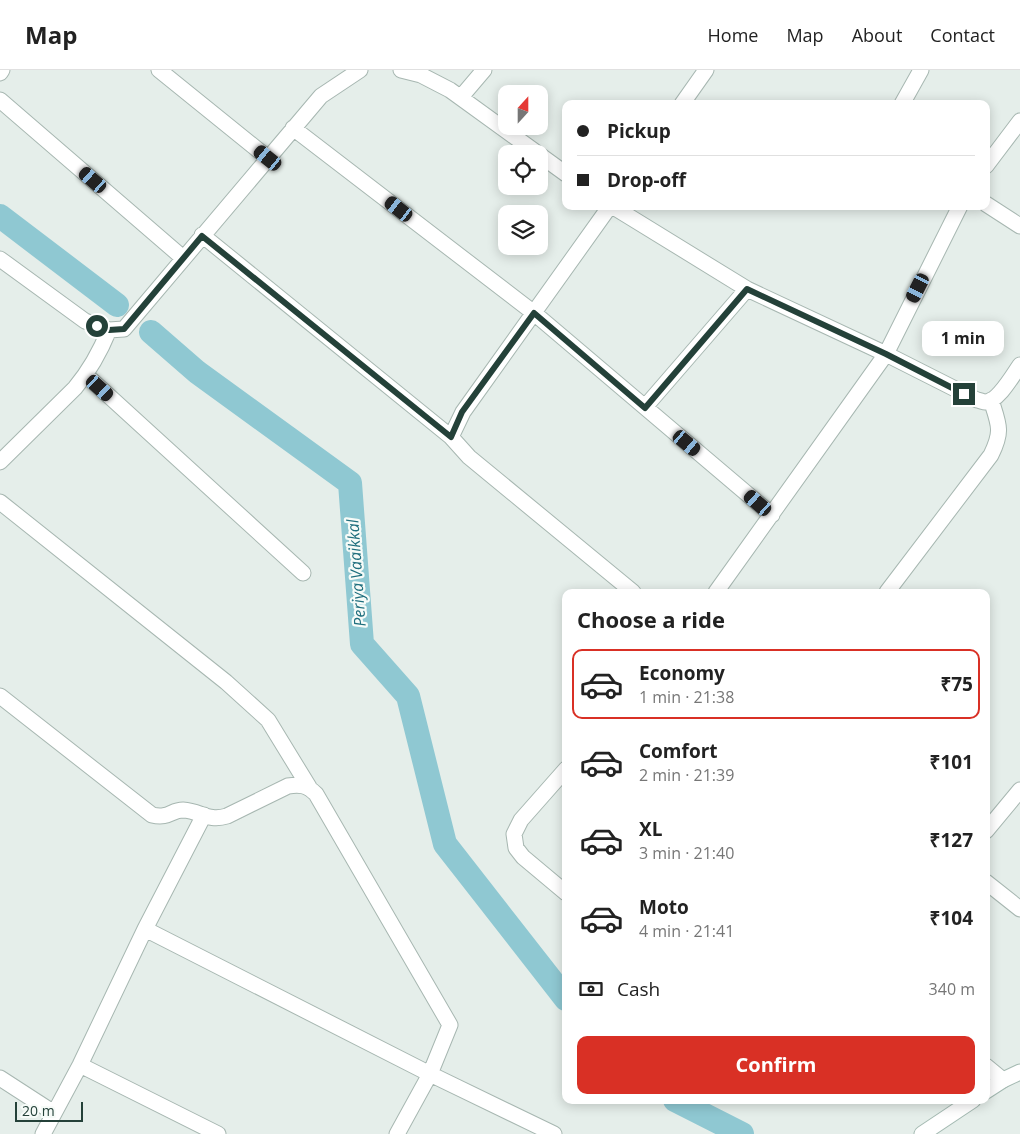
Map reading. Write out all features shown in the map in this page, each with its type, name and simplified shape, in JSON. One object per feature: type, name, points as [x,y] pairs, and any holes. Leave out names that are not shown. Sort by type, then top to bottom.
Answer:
[{"type":"street","points":[[160,70],[268,158]]},
{"type":"street","points":[[401,70],[421,75],[450,90],[562,171]]},
{"type":"street","points":[[461,97],[484,70]]},
{"type":"street","points":[[685,100],[706,70]]},
{"type":"street","points":[[904,100],[921,70]]},
{"type":"street","points":[[0,462],[75,388],[116,330],[148,300],[321,96],[353,72]]},
{"type":"street","points":[[0,100],[183,258]]},
{"type":"street","points":[[990,161],[1020,121]]},
{"type":"street","points":[[294,128],[534,313],[772,515]]},
{"type":"street","points":[[990,207],[1020,226]]},
{"type":"street","points":[[451,437],[462,412],[608,210]]},
{"type":"street","points":[[618,210],[747,289],[886,354],[977,400],[985,402],[992,400],[999,394],[1020,365]]},
{"type":"street","points":[[718,589],[886,354],[958,210]]},
{"type":"street","points":[[202,236],[451,437],[469,457],[630,589]]},
{"type":"street","points":[[0,259],[85,321],[116,330]]},
{"type":"street","points":[[645,408],[747,289]]},
{"type":"street","points":[[86,375],[303,573]]},
{"type":"street","points":[[889,589],[991,455],[998,442],[1000,430],[992,400]]},
{"type":"street","points":[[0,502],[226,682],[268,720],[309,787],[316,794],[450,1025],[430,1074],[397,1134]]},
{"type":"street","points":[[0,696],[152,815],[162,818],[182,810],[216,820],[288,786],[299,784],[309,787]]},
{"type":"street","points":[[562,774],[521,820],[514,834],[516,848],[523,857],[562,890]]},
{"type":"street","points":[[990,825],[1020,790]]},
{"type":"street","points":[[43,1134],[80,1065],[145,929],[204,815]]},
{"type":"street","points":[[990,885],[1020,910]]},
{"type":"street","points":[[145,929],[430,1074],[554,1134]]},
{"type":"street","points":[[80,1065],[218,1134]]},
{"type":"street","points":[[990,1069],[1003,1080]]},
{"type":"street","points":[[990,1088],[1003,1080],[1019,1074]]},
{"type":"street","points":[[0,1078],[54,1113]]},
{"type":"street","points":[[922,1134],[967,1104]]},
{"type":"waterway","name":"Periya Vaaikkal","points":[[0,216],[117,305]]},
{"type":"waterway","name":"Periya Vaaikkal","points":[[151,332],[197,372],[350,483],[362,644],[408,696],[445,844],[562,994]]},
{"type":"waterway","name":"Periya Vaaikkal","points":[[683,1104],[742,1134]]},
{"type":"route","points":[[97,326],[109,330],[124,329],[202,236],[451,437],[462,412],[534,313],[645,408],[747,289],[886,354],[964,394]]}]
